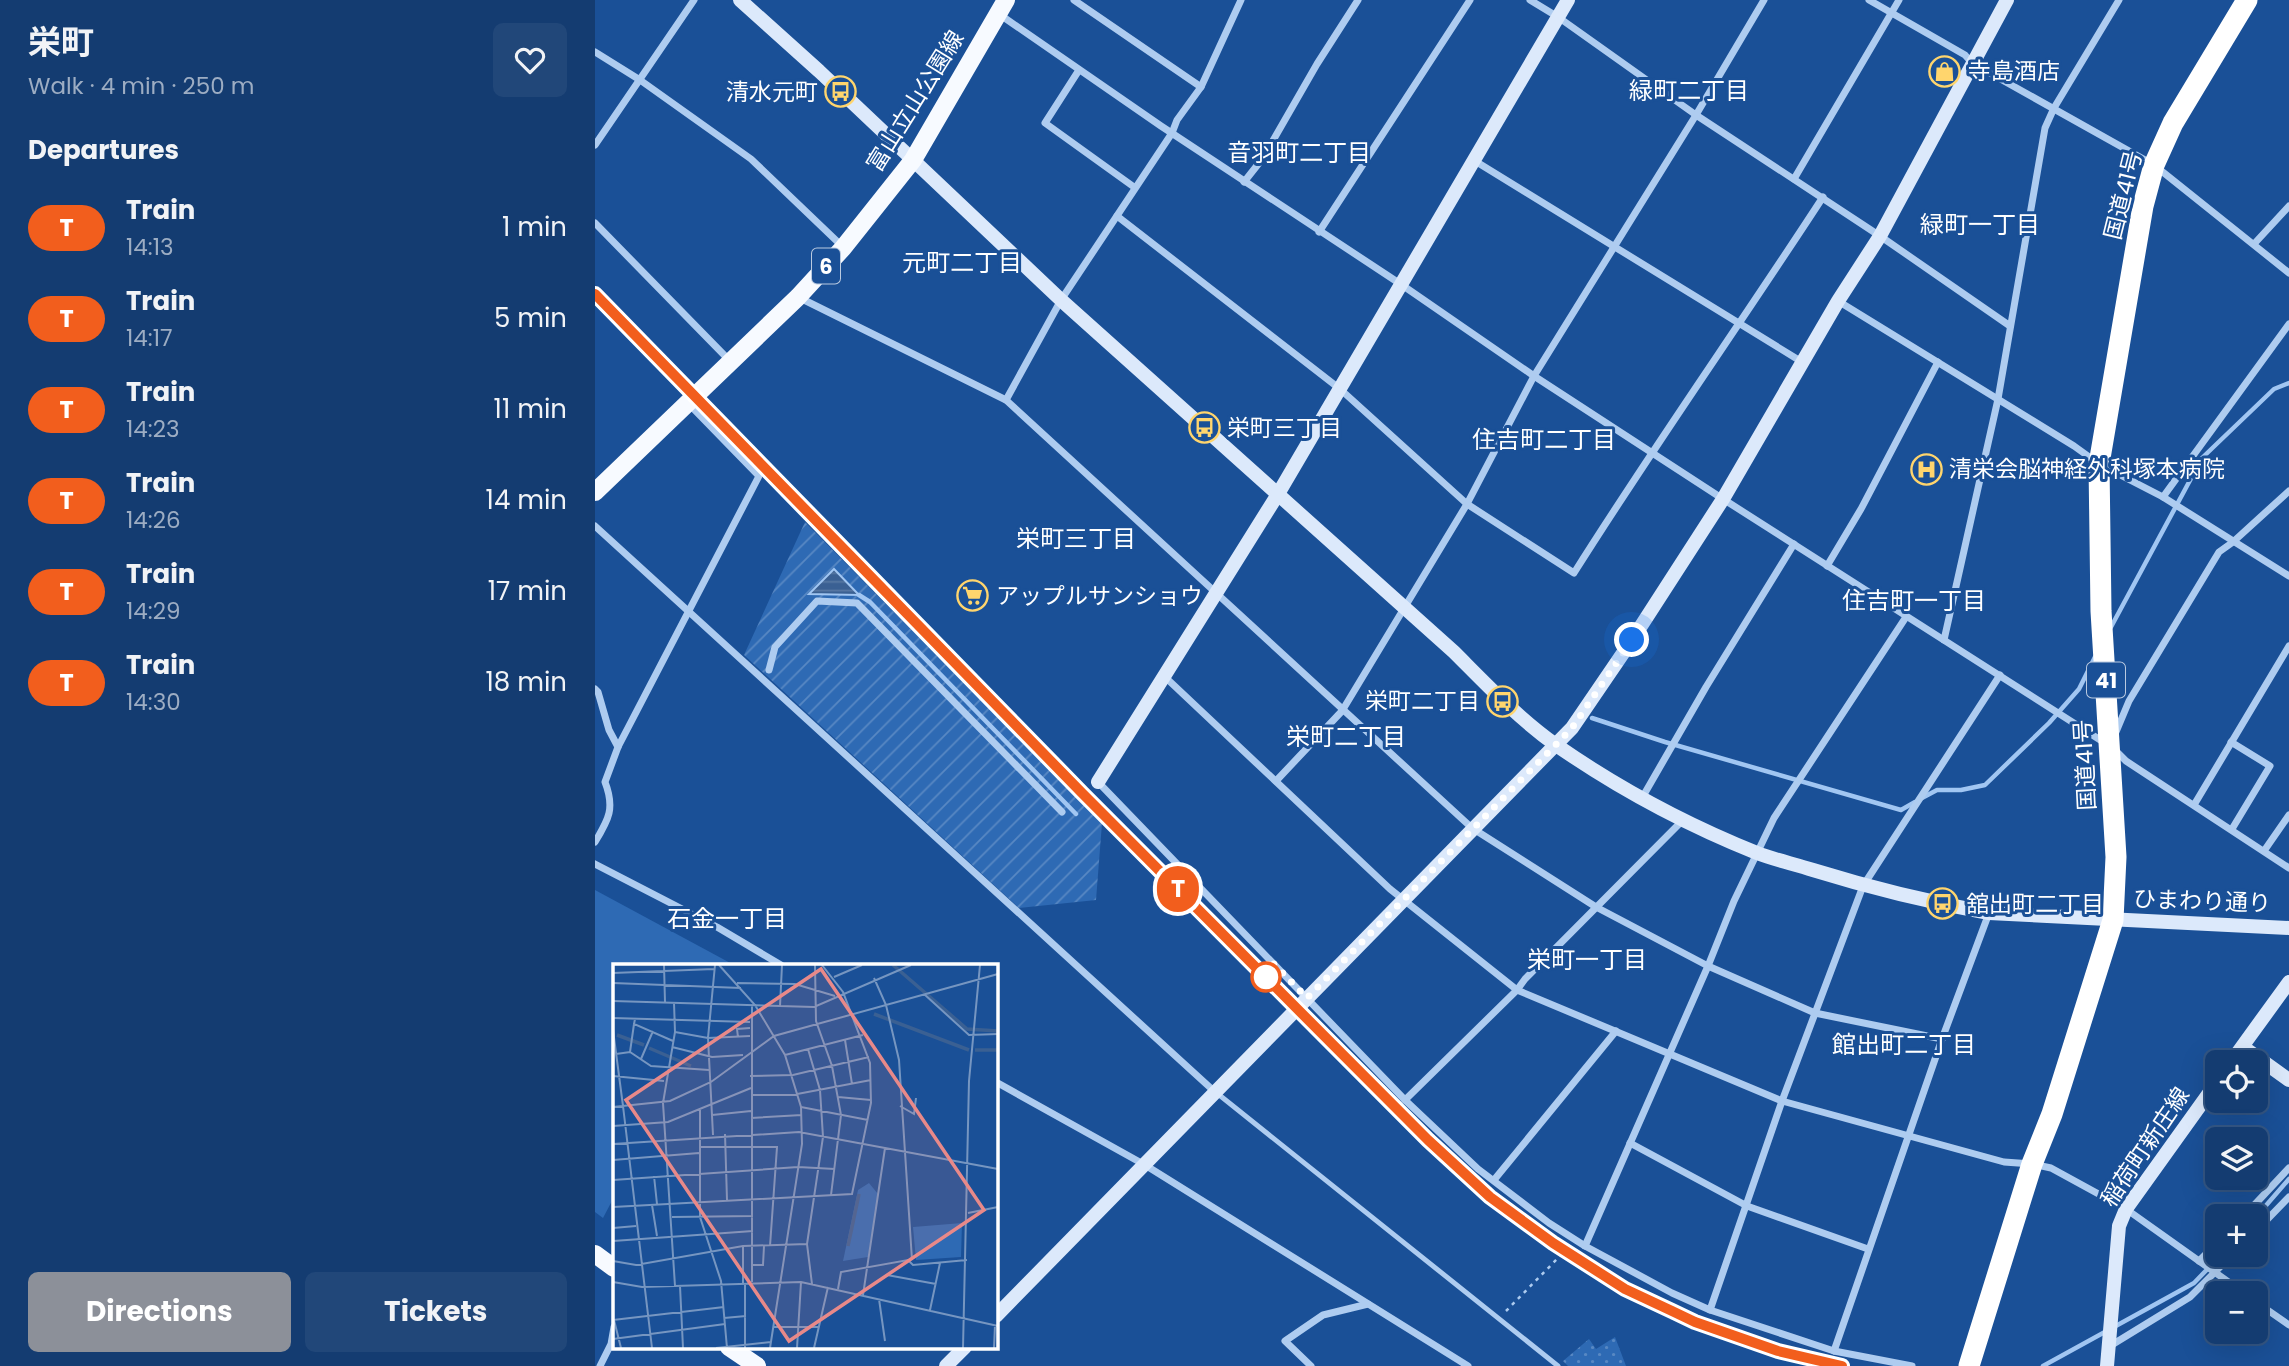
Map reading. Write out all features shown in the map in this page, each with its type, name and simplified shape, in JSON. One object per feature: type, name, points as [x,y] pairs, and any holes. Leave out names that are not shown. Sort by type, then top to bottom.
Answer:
[{"type":"highway","name":"国道41号","points":[[1969,1366],[2032,1164],[2052,1114],[2113,920],[2116,857],[2101,611],[2099,464],[2143,206],[2154,165],[2173,122],[2247,0]]},
{"type":"main road","name":"富山立山公園線","points":[[595,492],[798,297],[843,248],[912,160],[1002,7]]},
{"type":"main road","points":[[595,1254],[613,1267]]},
{"type":"main road","points":[[730,1348],[757,1366]]},
{"type":"street","points":[[595,145],[694,0]]},
{"type":"street","name":"ひまわり通り","points":[[740,0],[1061,300],[1454,652],[1503,701],[1555,744],[1642,798],[1683,820],[1759,853],[1863,886],[1989,913],[2289,928]]},
{"type":"street","points":[[1074,0],[1201,87]]},
{"type":"street","points":[[1006,400],[1061,300],[1201,87],[1241,0]]},
{"type":"street","points":[[1244,182],[1263,158],[1317,64],[1359,0]]},
{"type":"street","points":[[1319,232],[1470,0]]},
{"type":"street","points":[[1530,0],[1558,17],[1696,116],[1822,197],[2010,326]]},
{"type":"street","points":[[1568,0],[1278,494],[1098,782],[1405,1100],[1478,1168],[1549,1223],[1585,1246],[1672,1293],[1710,1310],[1834,1352],[1912,1366]]},
{"type":"street","points":[[1276,781],[1342,710],[1467,504],[1534,376],[1696,116],[1764,0]]},
{"type":"street","points":[[1869,0],[1965,55],[1972,63],[2154,165],[2289,273]]},
{"type":"street","points":[[1794,179],[1899,0]]},
{"type":"street","points":[[997,1315],[1572,728],[1723,499],[1802,362],[1880,236],[2007,0]]},
{"type":"street","points":[[1944,640],[1998,399],[2045,128],[2054,108],[2119,0]]},
{"type":"street","points":[[1002,7],[1080,70],[1244,182],[1402,285],[1534,376],[2110,746],[2126,761],[2289,868]]},
{"type":"street","points":[[595,52],[640,80],[751,159],[843,248]]},
{"type":"street","points":[[1080,70],[1045,123],[1134,187]]},
{"type":"street","points":[[1475,161],[1802,362]]},
{"type":"street","points":[[1117,216],[1340,389],[1467,504],[1574,573],[1822,197]]},
{"type":"street","points":[[2254,244],[2289,206]]},
{"type":"street","points":[[595,223],[730,361]]},
{"type":"street","points":[[798,297],[1006,400],[1472,828],[1595,908],[1708,966],[1815,1013],[1942,1039]]},
{"type":"street","points":[[1839,301],[2099,464],[2163,497],[2289,576]]},
{"type":"street","points":[[2163,497],[2289,324]]},
{"type":"street","points":[[1827,566],[1861,509],[1938,362]]},
{"type":"street","points":[[595,842],[611,813],[611,797],[605,782],[618,747],[759,476],[687,402]]},
{"type":"street","points":[[2110,746],[2124,710],[2219,552],[2289,491]]},
{"type":"street","points":[[595,526],[1215,1092]]},
{"type":"street","points":[[1642,798],[1794,544]]},
{"type":"street","points":[[769,670],[775,647],[817,601],[857,603],[1062,812]]},
{"type":"street","points":[[1585,1246],[1734,901],[1774,818],[1906,617]]},
{"type":"street","points":[[2194,805],[2289,646]]},
{"type":"street","points":[[1710,1310],[1782,1101],[1863,886],[2000,675]]},
{"type":"street","points":[[1164,676],[1391,890],[1517,990],[1782,1101],[2004,1162],[2051,1168],[2126,1209],[2227,1281]]},
{"type":"street","points":[[595,689],[618,747]]},
{"type":"street","points":[[2231,742],[2270,766],[2232,829]]},
{"type":"street","points":[[2264,851],[2289,815]]},
{"type":"street","points":[[1405,1100],[1683,820]]},
{"type":"street","points":[[595,864],[779,964]]},
{"type":"street","points":[[1834,1352],[1942,1039],[1989,913]]},
{"type":"street","points":[[2240,1050],[2289,982]]},
{"type":"street","points":[[1494,1180],[1616,1031]]},
{"type":"street","points":[[2243,1046],[2289,1080]]},
{"type":"street","points":[[997,1083],[1145,1165],[1468,1366]]},
{"type":"street","name":"稲荷町新庄線","points":[[2107,1366],[2119,1226],[2126,1209],[2205,1099]]},
{"type":"street","points":[[1630,1143],[1747,1206],[1868,1249]]},
{"type":"street","points":[[2254,1204],[2289,1168]]},
{"type":"street","points":[[2268,1219],[2289,1197]]},
{"type":"street","points":[[2199,1261],[2205,1255]]},
{"type":"street","points":[[2109,1346],[2190,1297],[2219,1267]]},
{"type":"street","points":[[1311,1366],[1285,1341],[1323,1315],[1368,1304]]},
{"type":"street","points":[[2268,1310],[2289,1325]]},
{"type":"street","points":[[600,1366],[611,1344],[613,1333]]},
{"type":"street","points":[[946,1366],[964,1348]]},
{"type":"lane","points":[[1215,1092],[1558,1366]]},
{"type":"path","points":[[1499,1319],[1561,1255]]},
{"type":"shaded area","points":[[805,522],[1102,823],[1096,900],[1019,908],[744,655]]},
{"type":"shaded area","points":[[834,569],[859,595],[809,594]]},
{"type":"shaded area","points":[[595,890],[732,964],[613,964],[613,1199],[603,1218],[595,1212]]},
{"type":"shaded area","points":[[1615,1337],[1626,1366],[1568,1366],[1563,1361],[1589,1339],[1596,1349]]},
{"type":"waterway","points":[[2111,627],[2202,458],[2274,389],[2289,383]]},
{"type":"waterway","points":[[859,595],[870,602],[1076,814]]},
{"type":"waterway","points":[[1922,798],[1937,790],[1961,790],[1985,785],[2049,723],[2079,689],[2095,657]]},
{"type":"waterway","points":[[1592,718],[1665,742],[1901,810],[1915,802]]},
{"type":"waterway","points":[[2267,1204],[2289,1179]]},
{"type":"waterway","points":[[2043,1366],[2194,1283],[2209,1267]]},
{"type":"railway","points":[[595,294],[1063,774],[1428,1141],[1483,1191],[1563,1251],[1667,1310],[1749,1342],[1842,1366]]},
{"type":"train","name":"T","points":[[595,294],[1082,793],[1428,1140],[1490,1197],[1553,1243],[1625,1289],[1695,1322],[1778,1351],[1842,1366]]},
{"type":"place","name":"寺島酒店","points":[[1945,71]]},
{"type":"place","name":"清水元町","points":[[841,92]]},
{"type":"place","name":"栄町三丁目","points":[[1204,428]]},
{"type":"place","name":"清栄会脳神経外科塚本病院","points":[[1926,469]]},
{"type":"place","name":"アップルサンショウ","points":[[973,596]]},
{"type":"place","name":"栄町二丁目","points":[[1503,701]]},
{"type":"place","name":"舘出町二丁目","points":[[1943,904]]},
{"type":"district","name":"緑町二丁目","points":[[1689,90]]},
{"type":"district","name":"音羽町二丁目","points":[[1299,152]]},
{"type":"district","name":"緑町一丁目","points":[[1980,224]]},
{"type":"district","name":"元町二丁目","points":[[962,262]]},
{"type":"district","name":"住吉町二丁目","points":[[1544,439]]},
{"type":"district","name":"栄町三丁目","points":[[1076,538]]},
{"type":"district","name":"住吉町一丁目","points":[[1914,600]]},
{"type":"district","name":"栄町二丁目","points":[[1346,736]]},
{"type":"district","name":"石金一丁目","points":[[727,918]]},
{"type":"district","name":"栄町一丁目","points":[[1587,959]]},
{"type":"district","name":"館出町二丁目","points":[[1904,1044]]},
{"type":"route","points":[[1266,977],[1269,959],[1307,998],[1572,728],[1632,640]]}]
